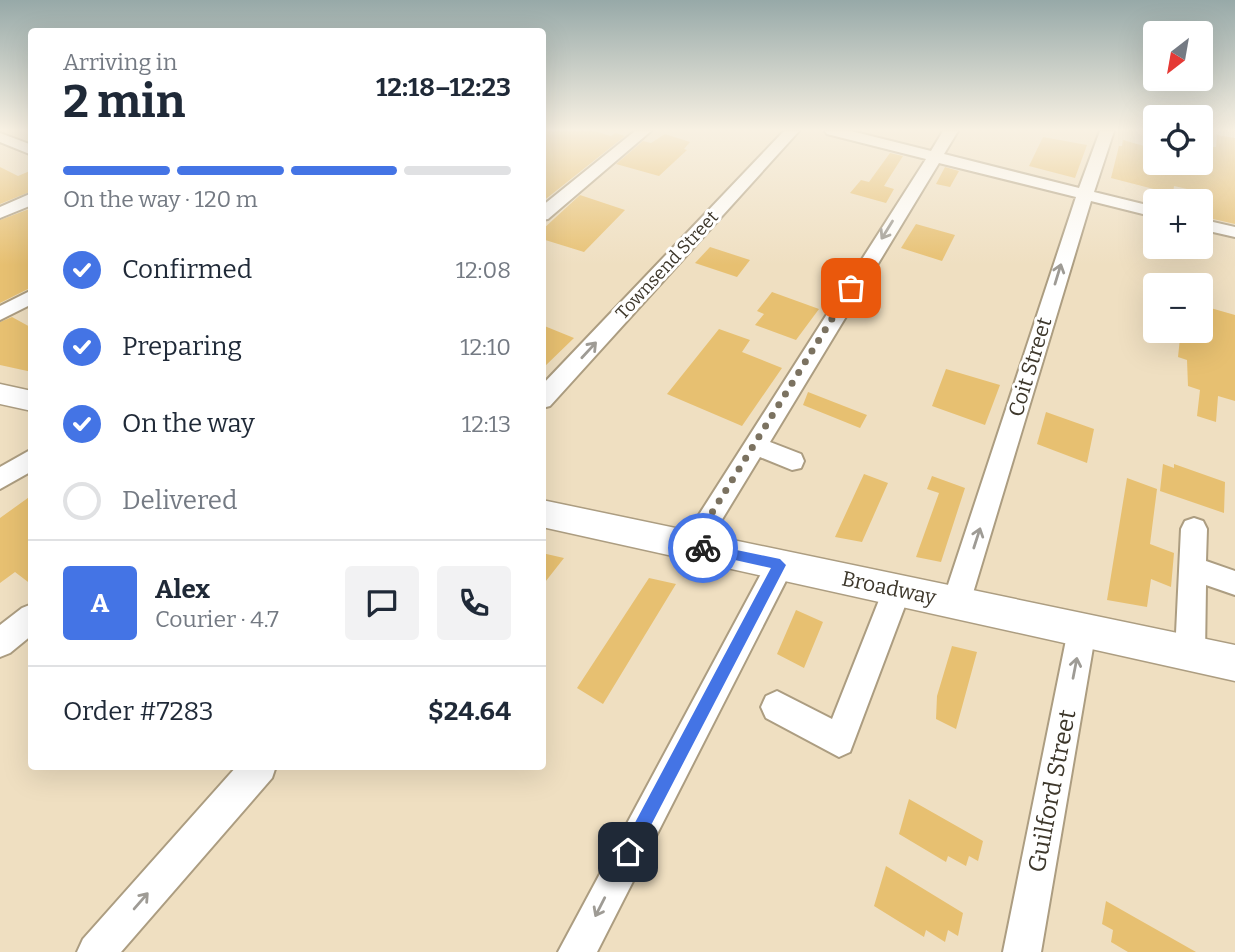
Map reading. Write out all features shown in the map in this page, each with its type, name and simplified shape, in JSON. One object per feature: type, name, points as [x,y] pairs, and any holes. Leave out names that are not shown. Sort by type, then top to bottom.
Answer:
[{"type":"main road","points":[[0,394],[28,400]]},
{"type":"main road","name":"Broadway","points":[[546,514],[1235,663]]},
{"type":"street","points":[[546,212],[590,175]]},
{"type":"street","name":"Townsend Street","points":[[546,396],[751,175]]},
{"type":"street","points":[[692,545],[923,175]]},
{"type":"street","points":[[1007,175],[1143,209]]},
{"type":"street","name":"Coit Street","points":[[956,603],[1091,175]]},
{"type":"street","points":[[0,212],[28,200]]},
{"type":"street","points":[[1213,227],[1235,232]]},
{"type":"street","points":[[0,314],[28,298]]},
{"type":"street","points":[[754,445],[792,461]]},
{"type":"street","points":[[0,479],[28,461]]},
{"type":"street","points":[[1190,654],[1194,529]]},
{"type":"street","points":[[577,952],[780,565]]},
{"type":"street","points":[[1193,569],[1235,583]]},
{"type":"street","points":[[777,707],[839,741],[897,590]]},
{"type":"street","name":"Guilford Street","points":[[1021,952],[1082,630]]},
{"type":"street","points":[[96,952],[256,770]]},
{"type":"building","points":[[0,175],[28,175],[28,193],[0,204]]},
{"type":"building","points":[[546,175],[575,175],[546,199]]},
{"type":"building","points":[[874,175],[891,175],[884,186],[894,189],[886,203],[850,193],[861,180],[869,182]]},
{"type":"building","points":[[941,175],[957,175],[950,187],[936,184]]},
{"type":"building","points":[[1112,175],[1235,175],[1235,224],[1213,219],[1213,189],[1174,186],[1174,189],[1154,189],[1111,178]]},
{"type":"building","points":[[580,195],[625,210],[584,252],[546,240],[546,226]]},
{"type":"building","points":[[28,210],[28,289],[0,303],[0,220]]},
{"type":"building","points":[[916,224],[955,235],[942,261],[901,248]]},
{"type":"building","points":[[710,247],[750,260],[737,277],[695,263]]},
{"type":"building","points":[[772,292],[819,309],[796,340],[755,325],[764,314],[757,311]]},
{"type":"building","points":[[1213,309],[1235,315],[1235,401],[1218,396],[1216,422],[1197,416],[1200,390],[1188,386],[1187,360],[1178,357],[1179,343],[1213,343]]},
{"type":"building","points":[[12,317],[28,326],[28,371],[0,365],[0,322]]},
{"type":"building","points":[[546,327],[574,338],[546,365]]},
{"type":"building","points":[[719,329],[750,340],[742,352],[782,368],[742,426],[667,394]]},
{"type":"building","points":[[946,369],[1000,385],[985,425],[932,406]]},
{"type":"building","points":[[808,392],[867,415],[860,428],[803,405]]},
{"type":"building","points":[[1046,412],[1094,429],[1087,463],[1037,444]]},
{"type":"building","points":[[1163,464],[1174,468],[1174,464],[1225,482],[1224,513],[1160,491]]},
{"type":"building","points":[[864,474],[888,483],[862,542],[835,537]]},
{"type":"building","points":[[932,476],[965,488],[941,562],[916,557],[939,493],[927,489]]},
{"type":"building","points":[[1127,478],[1157,489],[1150,544],[1174,553],[1171,587],[1151,579],[1147,607],[1107,600]]},
{"type":"building","points":[[28,498],[28,582],[15,572],[0,583],[0,518]]},
{"type":"building","points":[[546,554],[564,558],[546,581]]},
{"type":"building","points":[[649,578],[676,584],[603,704],[577,688]]},
{"type":"building","points":[[796,610],[823,622],[804,668],[777,654]]},
{"type":"building","points":[[952,646],[977,652],[956,729],[936,719],[937,696]]},
{"type":"building","points":[[909,799],[983,841],[978,861],[969,856],[966,866],[948,856],[946,862],[899,834]]},
{"type":"building","points":[[886,866],[963,913],[958,936],[948,930],[945,942],[926,930],[924,937],[874,906]]},
{"type":"building","points":[[1106,901],[1196,952],[1128,952],[1111,942],[1113,930],[1102,924]]},
{"type":"way so far","points":[[703,548],[692,545],[851,288]]},
{"type":"route","points":[[628,852],[780,565],[703,548]]}]
